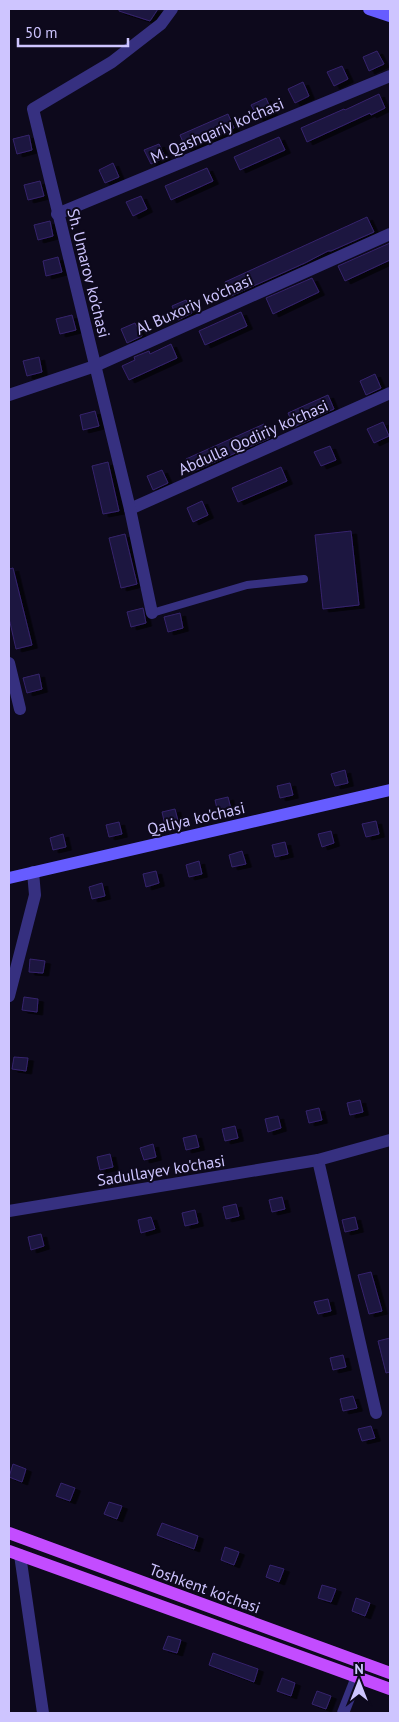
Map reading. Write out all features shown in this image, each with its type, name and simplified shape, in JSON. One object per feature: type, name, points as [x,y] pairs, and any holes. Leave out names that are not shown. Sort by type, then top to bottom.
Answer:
[{"type":"main road","points":[[368,9],[390,16]]},
{"type":"main road","name":"Qaliya ko'chasi","points":[[9,878],[390,790]]},
{"type":"main road","name":"Toshkent ko'chasi","points":[[9,1533],[390,1673]]},
{"type":"main road","name":"Toshkent ko'chasi","points":[[14,1553],[390,1689]]},
{"type":"street","name":"Sh. Umarov ko'chasi","points":[[152,613],[130,510],[33,109],[112,62],[161,24],[172,9]]},
{"type":"street","name":"M. Qashqariy ko'chasi","points":[[57,214],[390,76]]},
{"type":"street","name":"Al Buxoriy ko'chasi","points":[[9,395],[95,366],[390,234]]},
{"type":"street","name":"Abdulla Qodiriy ko'chasi","points":[[130,510],[390,393]]},
{"type":"street","points":[[9,663],[20,709]]},
{"type":"street","points":[[9,996],[35,895],[32,872]]},
{"type":"street","name":"Sadullayev ko'chasi","points":[[9,1211],[318,1160],[390,1140]]},
{"type":"street","points":[[318,1160],[376,1413]]},
{"type":"street","points":[[14,1553],[43,1713]]},
{"type":"street","points":[[343,1713],[357,1677]]},
{"type":"lane","points":[[152,613],[247,585],[304,579]]},
{"type":"building","points":[[119,9],[158,9],[150,21],[119,11]]},
{"type":"building","points":[[377,51],[384,64],[369,71],[363,57]]},
{"type":"building","points":[[342,66],[348,79],[334,86],[327,72]]},
{"type":"building","points":[[303,82],[309,96],[295,103],[288,89]]},
{"type":"building","points":[[379,94],[385,108],[307,142],[301,128]]},
{"type":"building","points":[[266,98],[272,112],[258,118],[251,105]]},
{"type":"building","points":[[228,114],[234,128],[186,149],[180,135]]},
{"type":"building","points":[[29,135],[32,150],[17,154],[13,139]]},
{"type":"building","points":[[279,137],[285,150],[240,170],[234,157]]},
{"type":"building","points":[[159,144],[165,157],[151,164],[144,150]]},
{"type":"building","points":[[113,163],[119,177],[105,183],[99,170]]},
{"type":"building","points":[[207,168],[213,181],[171,200],[165,186]]},
{"type":"building","points":[[40,181],[44,196],[28,200],[24,185]]},
{"type":"building","points":[[141,196],[147,209],[133,216],[126,202]]},
{"type":"building","points":[[367,217],[374,232],[231,296],[225,282]]},
{"type":"building","points":[[50,221],[53,236],[38,240],[34,225]]},
{"type":"building","points":[[390,243],[390,260],[345,281],[338,266]]},
{"type":"building","points":[[58,257],[62,272],[46,276],[43,261]]},
{"type":"building","points":[[312,278],[319,292],[273,314],[266,298]]},
{"type":"building","points":[[186,300],[192,313],[178,320],[172,306]]},
{"type":"building","points":[[241,312],[247,326],[205,345],[199,331]]},
{"type":"building","points":[[72,315],[76,330],[60,334],[56,319]]},
{"type":"building","points":[[135,323],[142,336],[127,343],[121,329]]},
{"type":"building","points":[[171,344],[177,358],[129,380],[122,366],[135,360],[134,357],[149,351],[150,354]]},
{"type":"building","points":[[39,357],[42,372],[27,376],[23,361]]},
{"type":"building","points":[[375,374],[381,388],[366,395],[360,381]]},
{"type":"building","points":[[328,395],[334,409],[294,427],[288,413]]},
{"type":"building","points":[[95,411],[99,426],[83,430],[80,415]]},
{"type":"building","points":[[383,422],[389,436],[374,443],[367,429]]},
{"type":"building","points":[[264,424],[270,438],[192,472],[186,459]]},
{"type":"building","points":[[330,446],[336,460],[321,466],[314,452]]},
{"type":"building","points":[[108,462],[119,511],[103,514],[92,466]]},
{"type":"building","points":[[281,467],[287,481],[238,502],[232,488]]},
{"type":"building","points":[[162,470],[168,483],[153,490],[147,476]]},
{"type":"building","points":[[202,501],[208,515],[193,522],[187,508]]},
{"type":"building","points":[[351,531],[359,605],[323,609],[315,535]]},
{"type":"building","points":[[125,534],[137,584],[121,588],[109,538]]},
{"type":"building","points":[[13,568],[32,645],[16,649],[9,618],[9,569]]},
{"type":"building","points":[[143,608],[146,623],[131,627],[127,612]]},
{"type":"building","points":[[180,613],[183,628],[168,632],[164,617]]},
{"type":"building","points":[[39,674],[42,689],[27,693],[23,678]]},
{"type":"building","points":[[345,770],[348,783],[335,786],[331,774]]},
{"type":"building","points":[[290,783],[293,795],[280,798],[277,786]]},
{"type":"building","points":[[228,797],[231,809],[218,813],[215,800]]},
{"type":"building","points":[[175,809],[178,821],[165,825],[162,812]]},
{"type":"building","points":[[376,821],[379,834],[366,837],[362,824]]},
{"type":"building","points":[[119,822],[122,834],[109,837],[106,825]]},
{"type":"building","points":[[331,831],[334,843],[322,847],[318,834]]},
{"type":"building","points":[[63,834],[66,847],[53,850],[50,838]]},
{"type":"building","points":[[285,842],[288,854],[275,857],[272,845]]},
{"type":"building","points":[[242,851],[246,864],[232,867],[229,855]]},
{"type":"building","points":[[199,861],[202,874],[189,877],[186,865]]},
{"type":"building","points":[[156,871],[159,883],[146,887],[143,874]]},
{"type":"building","points":[[102,883],[105,896],[92,899],[89,887]]},
{"type":"building","points":[[30,959],[45,961],[43,973],[29,972]]},
{"type":"building","points":[[24,997],[38,999],[37,1012],[22,1010]]},
{"type":"building","points":[[14,1057],[28,1058],[26,1071],[12,1069]]},
{"type":"building","points":[[360,1100],[363,1112],[350,1115],[347,1103]]},
{"type":"building","points":[[319,1108],[322,1120],[309,1123],[306,1111]]},
{"type":"building","points":[[278,1116],[281,1128],[268,1132],[265,1119]]},
{"type":"building","points":[[235,1126],[238,1138],[225,1141],[222,1129]]},
{"type":"building","points":[[196,1135],[199,1147],[186,1150],[183,1138]]},
{"type":"building","points":[[153,1144],[156,1157],[144,1160],[140,1148]]},
{"type":"building","points":[[110,1154],[113,1167],[100,1170],[97,1157]]},
{"type":"building","points":[[282,1197],[285,1209],[272,1212],[269,1200]]},
{"type":"building","points":[[236,1204],[239,1216],[226,1219],[223,1207]]},
{"type":"building","points":[[195,1210],[198,1223],[185,1226],[182,1213]]},
{"type":"building","points":[[151,1217],[155,1229],[141,1233],[138,1220]]},
{"type":"building","points":[[355,1217],[358,1229],[345,1232],[342,1220]]},
{"type":"building","points":[[41,1234],[44,1246],[31,1250],[28,1237]]},
{"type":"building","points":[[371,1272],[382,1311],[369,1314],[358,1275]]},
{"type":"building","points":[[328,1299],[331,1311],[318,1314],[314,1302]]},
{"type":"building","points":[[390,1338],[390,1372],[386,1373],[378,1341]]},
{"type":"building","points":[[343,1355],[346,1367],[333,1370],[330,1358]]},
{"type":"building","points":[[353,1396],[357,1408],[343,1411],[340,1399]]},
{"type":"building","points":[[371,1426],[375,1438],[362,1441],[358,1429]]},
{"type":"building","points":[[13,1464],[26,1469],[22,1482],[9,1477]]},
{"type":"building","points":[[61,1483],[75,1488],[70,1501],[56,1496]]},
{"type":"building","points":[[109,1502],[122,1506],[117,1519],[104,1514]]},
{"type":"building","points":[[162,1523],[198,1536],[194,1549],[157,1535]]},
{"type":"building","points":[[225,1547],[239,1552],[234,1565],[221,1560]]},
{"type":"building","points":[[270,1565],[284,1569],[279,1582],[266,1577]]},
{"type":"building","points":[[322,1585],[336,1589],[331,1602],[318,1598]]},
{"type":"building","points":[[356,1598],[370,1603],[365,1616],[352,1611]]},
{"type":"building","points":[[168,1636],[181,1640],[177,1653],[163,1649]]},
{"type":"building","points":[[213,1653],[258,1669],[254,1682],[209,1665]]},
{"type":"building","points":[[282,1678],[295,1683],[291,1696],[277,1691]]},
{"type":"building","points":[[317,1691],[331,1696],[326,1709],[312,1704]]}]
